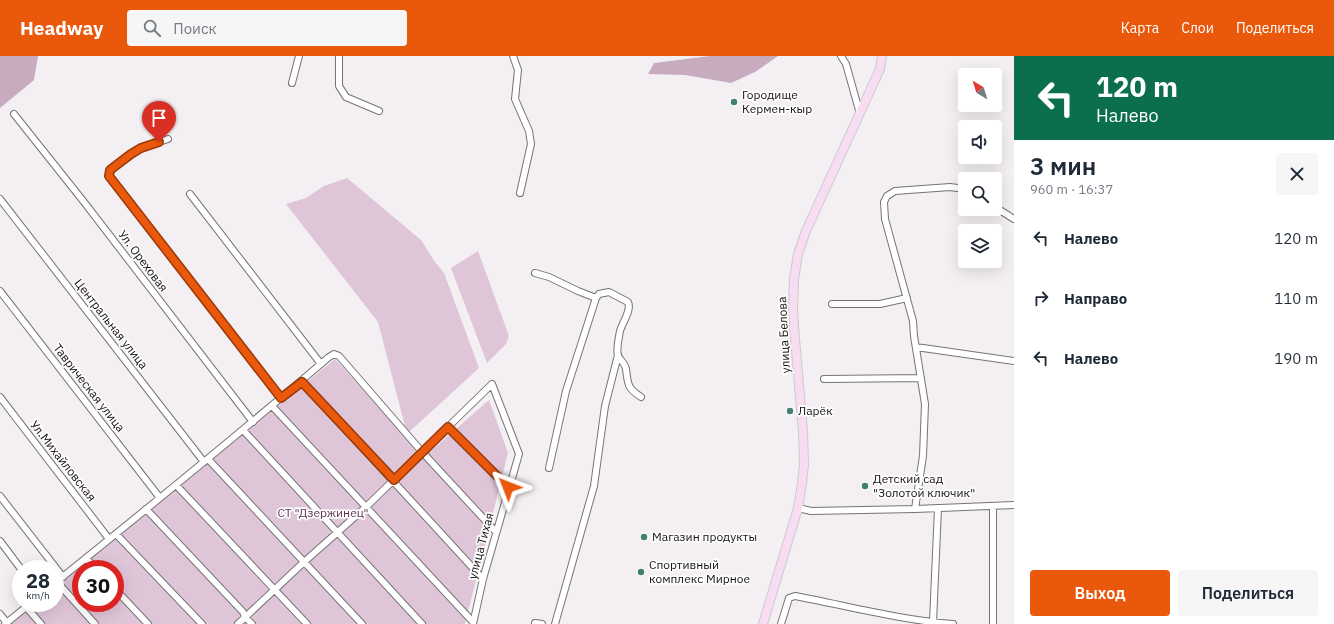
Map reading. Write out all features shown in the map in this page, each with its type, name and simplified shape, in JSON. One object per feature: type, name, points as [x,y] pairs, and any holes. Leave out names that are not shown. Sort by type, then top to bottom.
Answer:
[{"type":"main road","name":"улица Белова","points":[[763,624],[798,508],[804,464],[794,327],[794,279],[798,254],[806,231],[880,70],[882,56]]},
{"type":"street","points":[[292,84],[299,56]]},
{"type":"street","points":[[339,56],[339,86],[346,97],[379,111]]},
{"type":"street","points":[[513,56],[518,70],[515,100],[529,131],[531,144],[520,193]]},
{"type":"street","points":[[841,56],[846,64],[860,114]]},
{"type":"street","name":"Ул. Ореховая","points":[[14,114],[84,202],[253,422]]},
{"type":"street","points":[[168,139],[136,151],[110,170],[109,176],[281,398]]},
{"type":"street","points":[[915,509],[923,456],[925,404],[913,320],[885,219],[885,199],[889,194],[895,191],[950,187],[958,188]]},
{"type":"street","points":[[190,194],[321,364]]},
{"type":"street","name":"Центральная улица","points":[[0,199],[206,460],[362,624]]},
{"type":"street","points":[[1002,211],[1014,219]]},
{"type":"street","points":[[535,273],[549,276],[578,291],[596,298]]},
{"type":"street","name":"Таврическая улица","points":[[0,291],[160,498]]},
{"type":"street","points":[[549,468],[566,391],[596,298],[599,294],[609,292],[629,304],[630,307],[620,330],[618,355],[605,406],[594,486],[555,624]]},
{"type":"street","points":[[832,304],[880,304],[907,298]]},
{"type":"street","points":[[916,347],[1014,361]]},
{"type":"street","points":[[64,576],[302,382],[332,355],[339,356],[423,453],[496,532]]},
{"type":"street","points":[[618,355],[626,367],[629,387],[641,397]]},
{"type":"street","points":[[824,379],[921,378]]},
{"type":"street","points":[[302,382],[394,480],[483,579]]},
{"type":"street","name":"улица Тихая","points":[[448,427],[492,384],[519,454],[508,487],[483,579],[473,623]]},
{"type":"street","name":"Ул.Михайловская","points":[[0,397],[109,539]]},
{"type":"street","points":[[272,406],[473,623]]},
{"type":"street","points":[[238,624],[304,562],[366,507],[448,427],[508,487]]},
{"type":"street","points":[[243,430],[422,624]]},
{"type":"street","points":[[176,485],[307,624]]},
{"type":"street","points":[[0,496],[50,560]]},
{"type":"street","points":[[798,508],[811,511],[1014,505]]},
{"type":"street","points":[[993,506],[993,624]]},
{"type":"street","points":[[933,622],[938,508]]},
{"type":"street","points":[[146,509],[243,612],[245,617],[252,624]]},
{"type":"street","points":[[116,534],[202,624]]},
{"type":"street","points":[[0,541],[14,560]]},
{"type":"street","points":[[64,591],[95,624]]},
{"type":"street","points":[[781,624],[789,598],[795,596],[925,622],[954,624]]},
{"type":"street","points":[[124,599],[148,624]]},
{"type":"street","points":[[0,614],[6,623],[19,612]]},
{"type":"street","points":[[33,612],[42,624]]},
{"type":"street","points":[[535,623],[542,624]]},
{"type":"green space","points":[[347,178],[421,240],[444,273],[479,368],[407,434],[378,322],[286,204],[306,198],[324,186]]},
{"type":"green space","points":[[478,251],[509,336],[506,344],[487,363],[451,268]]},
{"type":"green space","name":"СТ \"Дзержинец\"","points":[[335,359],[424,457],[489,400],[508,453],[465,624],[9,624],[24,612],[64,612],[64,580],[72,573],[72,612],[124,612],[124,560],[88,560]]},
{"type":"shaded area","points":[[0,56],[38,56],[34,80],[0,108]]},
{"type":"shaded area","points":[[710,56],[778,56],[755,72],[731,83],[685,75],[648,74],[654,63]]},
{"type":"place","name":"Городище Кермен-кыр","points":[[734,102]]},
{"type":"place","name":"Ларёк","points":[[790,411]]},
{"type":"place","name":"Детский сад \"Золотой ключик\"","points":[[865,486]]},
{"type":"place","name":"Магазин продукты","points":[[644,537]]},
{"type":"place","name":"Спортивный комплекс Мирное","points":[[641,572]]},
{"type":"route","points":[[159,142],[141,148],[131,154],[110,170],[109,176],[281,398],[302,382],[394,480],[448,427],[508,487]]}]
